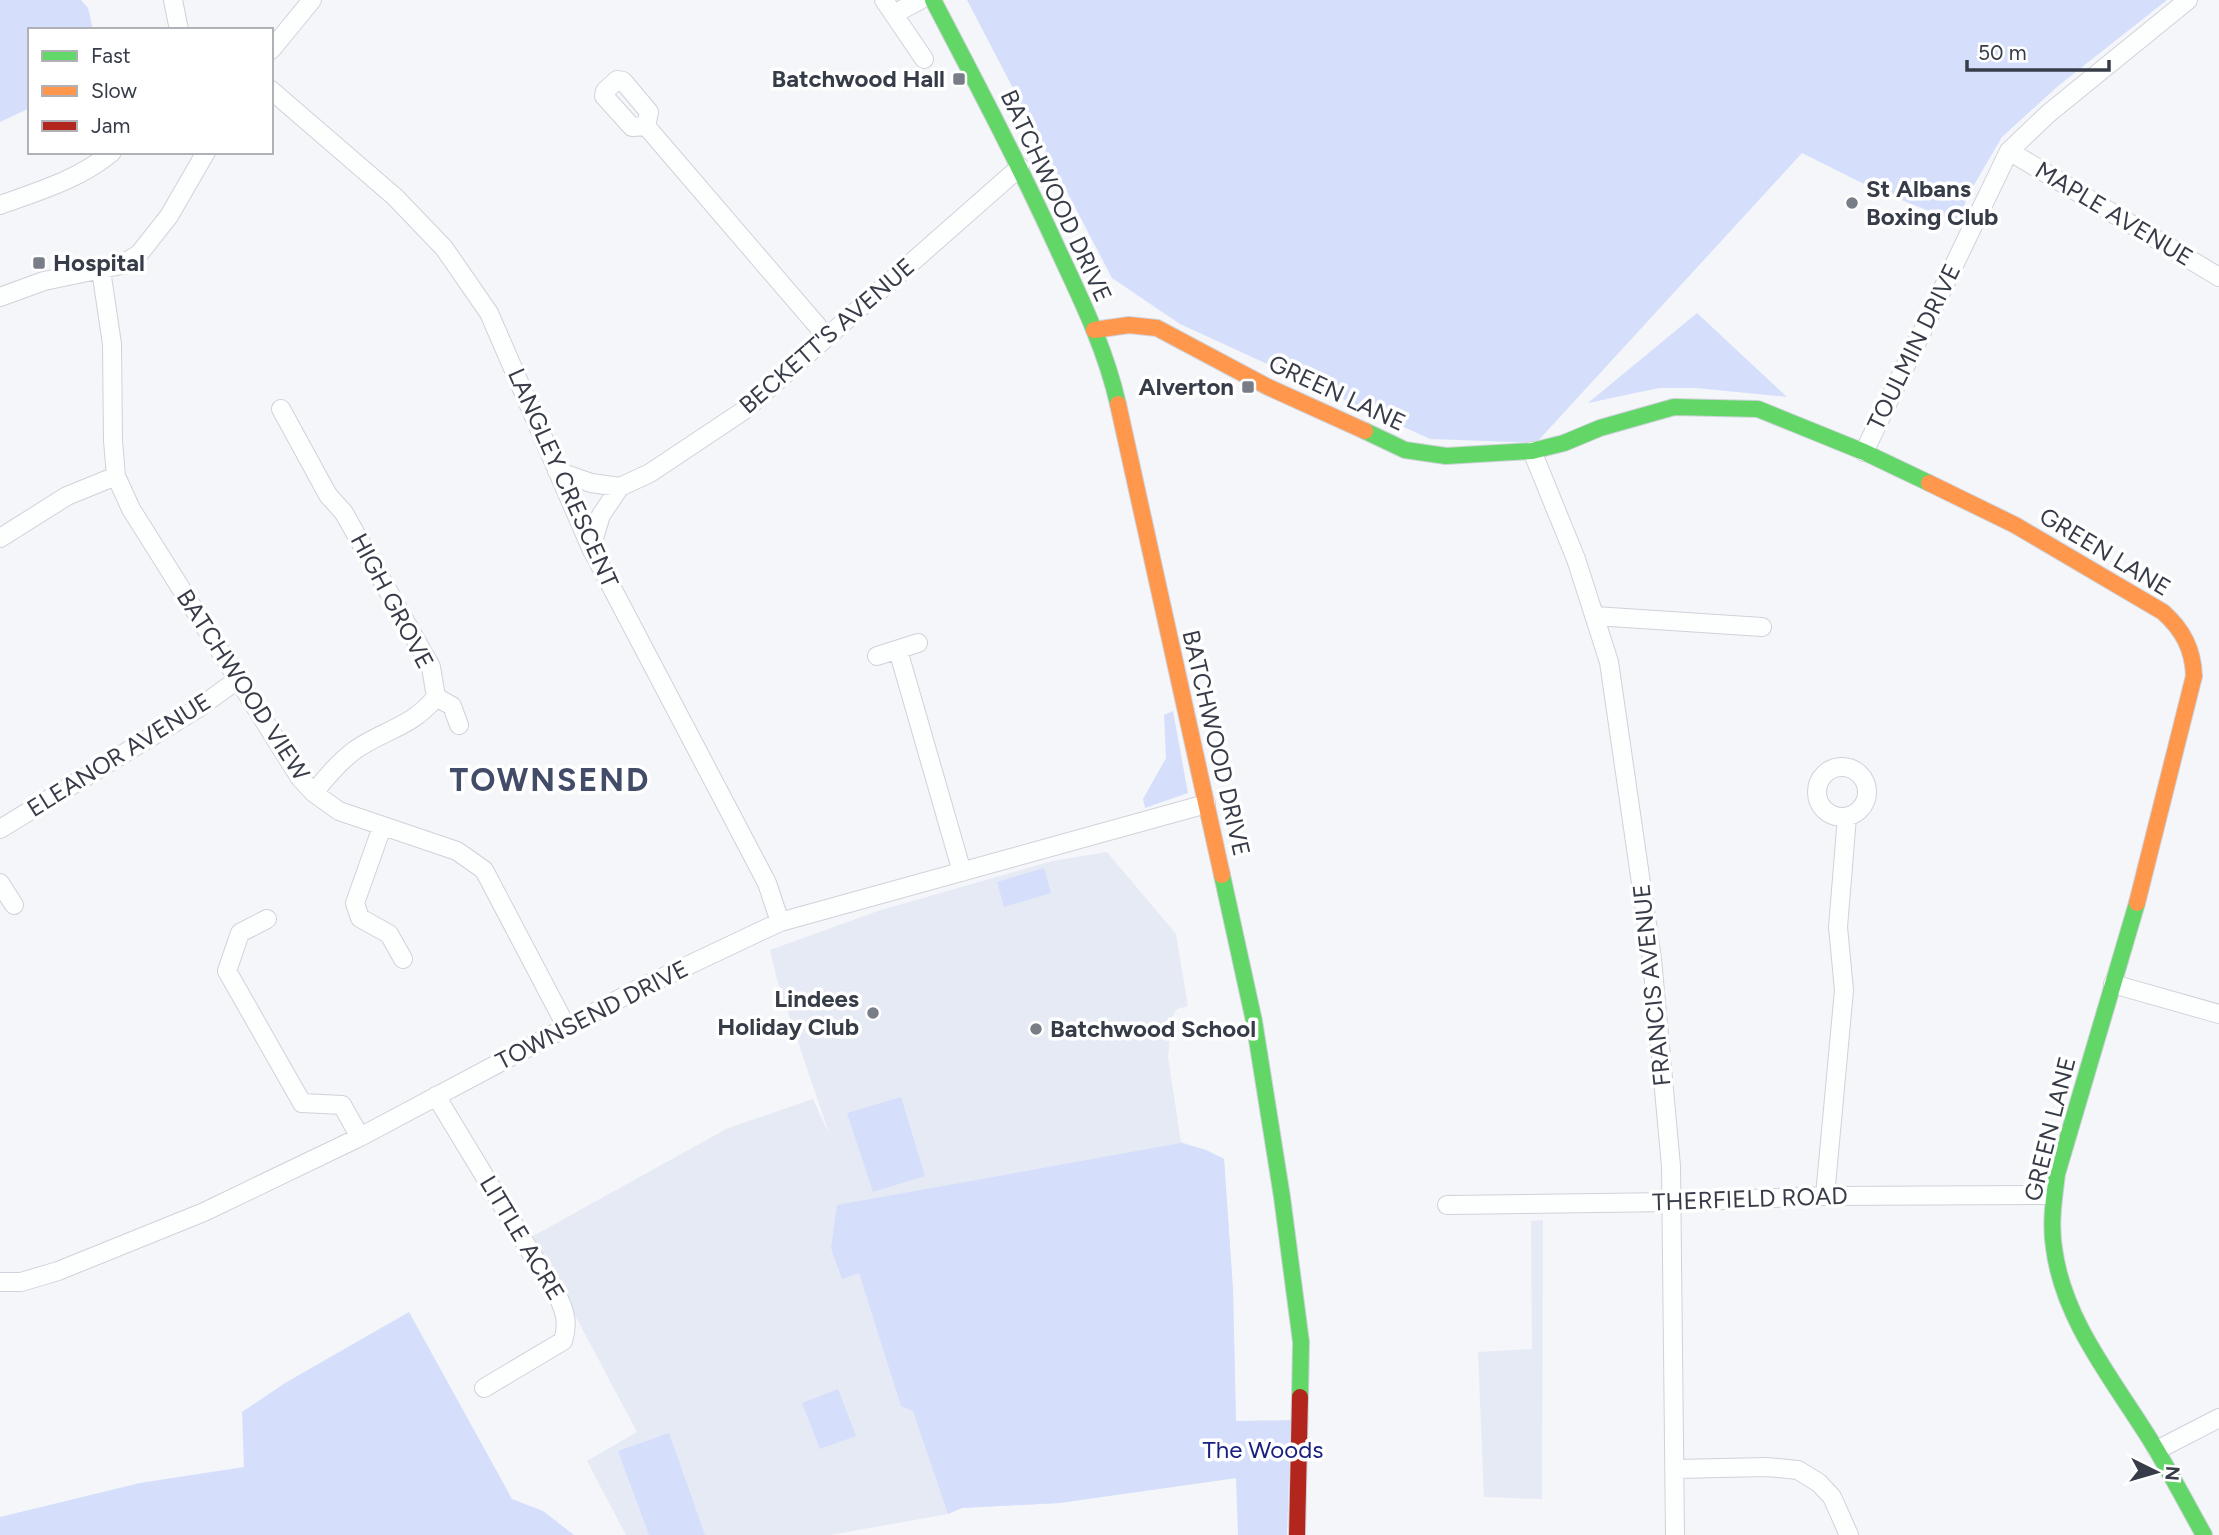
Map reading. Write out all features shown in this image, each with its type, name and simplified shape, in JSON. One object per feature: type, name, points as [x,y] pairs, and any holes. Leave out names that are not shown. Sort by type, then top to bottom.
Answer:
[{"type":"street","points":[[173,0],[178,28]]},
{"type":"street","points":[[273,48],[312,0]]},
{"type":"street","points":[[920,0],[889,7],[924,60]]},
{"type":"street","name":"BATCHWOOD DRIVE","points":[[933,0],[1020,167],[1111,372],[1254,1021],[1283,1197],[1301,1342],[1297,1535]]},
{"type":"street","name":"TOULMIN DRIVE","points":[[1864,452],[2009,151],[2049,113],[2188,0]]},
{"type":"street","name":"LANGLEY CRESCENT","points":[[273,92],[395,197],[444,248],[489,313],[591,548],[767,883],[780,922]]},
{"type":"street","points":[[646,126],[827,337]]},
{"type":"street","name":"MAPLE AVENUE","points":[[2009,151],[2219,277]]},
{"type":"street","points":[[0,205],[84,172],[110,154]]},
{"type":"street","points":[[0,297],[44,281],[121,265],[139,254],[169,216],[205,154]]},
{"type":"street","name":"BECKETT'S AVENUE","points":[[620,487],[650,473],[743,411],[1020,167]]},
{"type":"street","name":"BATCHWOOD VIEW","points":[[101,270],[112,344],[116,475],[131,509],[299,778],[339,811],[457,852],[484,870],[566,1026]]},
{"type":"street","name":"GREEN LANE","points":[[1094,330],[1129,325],[1157,328],[1268,387],[1405,450],[1446,456],[1532,452],[1564,443],[1600,428],[1674,407],[1758,409],[1864,452],[2015,525],[2163,612],[2187,637],[2193,656],[2194,676],[2137,904],[2063,1149],[2053,1195],[2052,1240],[2060,1283],[2083,1334],[2157,1450],[2204,1535]]},
{"type":"street","name":"HIGH GROVE","points":[[281,409],[328,495],[344,513],[431,667],[436,697],[410,721],[356,749],[332,771],[314,793]]},
{"type":"street","name":"FRANCIS AVENUE","points":[[1532,452],[1576,559],[1609,662],[1652,958],[1671,1166],[1675,1535]]},
{"type":"street","points":[[557,471],[591,483],[620,487],[601,515],[591,548]]},
{"type":"street","points":[[0,538],[67,496],[116,475]]},
{"type":"street","points":[[1595,616],[1762,626]]},
{"type":"street","points":[[877,656],[918,643]]},
{"type":"street","points":[[898,650],[962,872]]},
{"type":"street","name":"ELEANOR AVENUE","points":[[0,830],[200,707],[237,680]]},
{"type":"street","points":[[436,697],[452,706],[459,725]]},
{"type":"street","name":"TOWNSEND DRIVE","points":[[0,1282],[21,1282],[58,1271],[192,1217],[360,1137],[636,990],[780,922],[1206,804]]},
{"type":"street","points":[[1825,1196],[1844,990],[1838,927],[1847,817]]},
{"type":"street","points":[[382,827],[355,903],[360,918],[389,934],[404,959]]},
{"type":"street","points":[[0,883],[14,905]]},
{"type":"street","points":[[267,919],[240,933],[227,971],[302,1103],[342,1105],[360,1137]]},
{"type":"street","points":[[2113,984],[2219,1014]]},
{"type":"street","name":"LITTLE ACRE","points":[[436,1096],[566,1314],[563,1341],[484,1388]]},
{"type":"street","name":"THERFIELD ROAD","points":[[1447,1205],[1671,1202],[1825,1196],[2053,1195]]},
{"type":"street","points":[[2157,1450],[2219,1418]]},
{"type":"street","points":[[1675,1469],[1767,1467],[1798,1471],[1819,1483],[1832,1497],[1849,1535]]},
{"type":"shaded area","points":[[1107,852],[1176,934],[1188,1006],[1177,1009],[1172,1017],[1168,1057],[1181,1142],[1224,1159],[1233,1290],[1237,1478],[1059,1503],[962,1508],[948,1514],[830,1535],[626,1535],[587,1461],[637,1432],[533,1236],[728,1128],[813,1099],[830,1136],[777,980],[770,950],[878,911],[1052,861]]},
{"type":"shaded area","points":[[1543,1220],[1542,1499],[1484,1497],[1478,1352],[1532,1349],[1531,1221]]},
{"type":"green space","points":[[0,0],[81,0],[88,8],[93,28],[28,28],[28,109],[0,122]]},
{"type":"green space","points":[[967,0],[2167,0],[2058,86],[2002,137],[1967,197],[1959,223],[1874,189],[1802,153],[1536,443],[1430,439],[1180,324],[1112,278]]},
{"type":"green space","points":[[1697,313],[1787,397],[1696,388],[1659,388],[1588,403]]},
{"type":"green space","points":[[1173,711],[1188,793],[1145,808],[1143,799],[1166,758],[1164,715]]},
{"type":"green space","points":[[1044,868],[1051,893],[1004,907],[997,882]]},
{"type":"green space","points":[[901,1097],[925,1176],[873,1192],[847,1113]]},
{"type":"green space","name":"The Woods","points":[[1181,1143],[1206,1150],[1224,1159],[1233,1290],[1236,1421],[1291,1420],[1287,1535],[1238,1535],[1236,1478],[1059,1503],[962,1508],[948,1514],[913,1411],[901,1406],[859,1273],[842,1279],[831,1248],[837,1205]]},
{"type":"green space","points":[[409,1312],[512,1499],[543,1511],[574,1535],[0,1535],[0,1517],[140,1483],[244,1467],[242,1412],[285,1383]]},
{"type":"green space","points":[[838,1389],[856,1436],[820,1449],[802,1403]]},
{"type":"green space","points":[[669,1433],[705,1535],[649,1535],[618,1451]]},
{"type":"traffic: fast","points":[[933,0],[1014,158],[1077,291],[1100,346],[1118,404]]},
{"type":"traffic: fast","points":[[1365,431],[1405,450],[1446,456],[1532,451],[1674,407],[1758,409],[1864,452],[1929,483]]},
{"type":"traffic: fast","points":[[1222,875],[1254,1021],[1282,1197],[1301,1342],[1300,1397]]},
{"type":"traffic: fast","points":[[2137,903],[2057,1174],[2053,1239],[2059,1274],[2078,1322],[2103,1368],[2161,1458],[2204,1535]]},
{"type":"traffic: slow","points":[[1094,330],[1129,325],[1157,328],[1268,387],[1365,431]]},
{"type":"traffic: slow","points":[[1118,404],[1222,875]]},
{"type":"traffic: slow","points":[[1929,483],[2015,525],[2163,612],[2186,641],[2192,657],[2194,676],[2137,903]]},
{"type":"traffic: jam","points":[[1297,1535],[1300,1397]]},
{"type":"place","name":"Batchwood Hall","points":[[959,79]]},
{"type":"place","name":"St Albans Boxing Club","points":[[1852,203]]},
{"type":"place","name":"Hospital","points":[[39,263]]},
{"type":"place","name":"Alverton","points":[[1248,387]]},
{"type":"place","name":"Lindees Holiday Club","points":[[873,1013]]},
{"type":"place","name":"Batchwood School","points":[[1036,1029]]},
{"type":"district","name":"TOWNSEND","points":[[550,780]]}]
